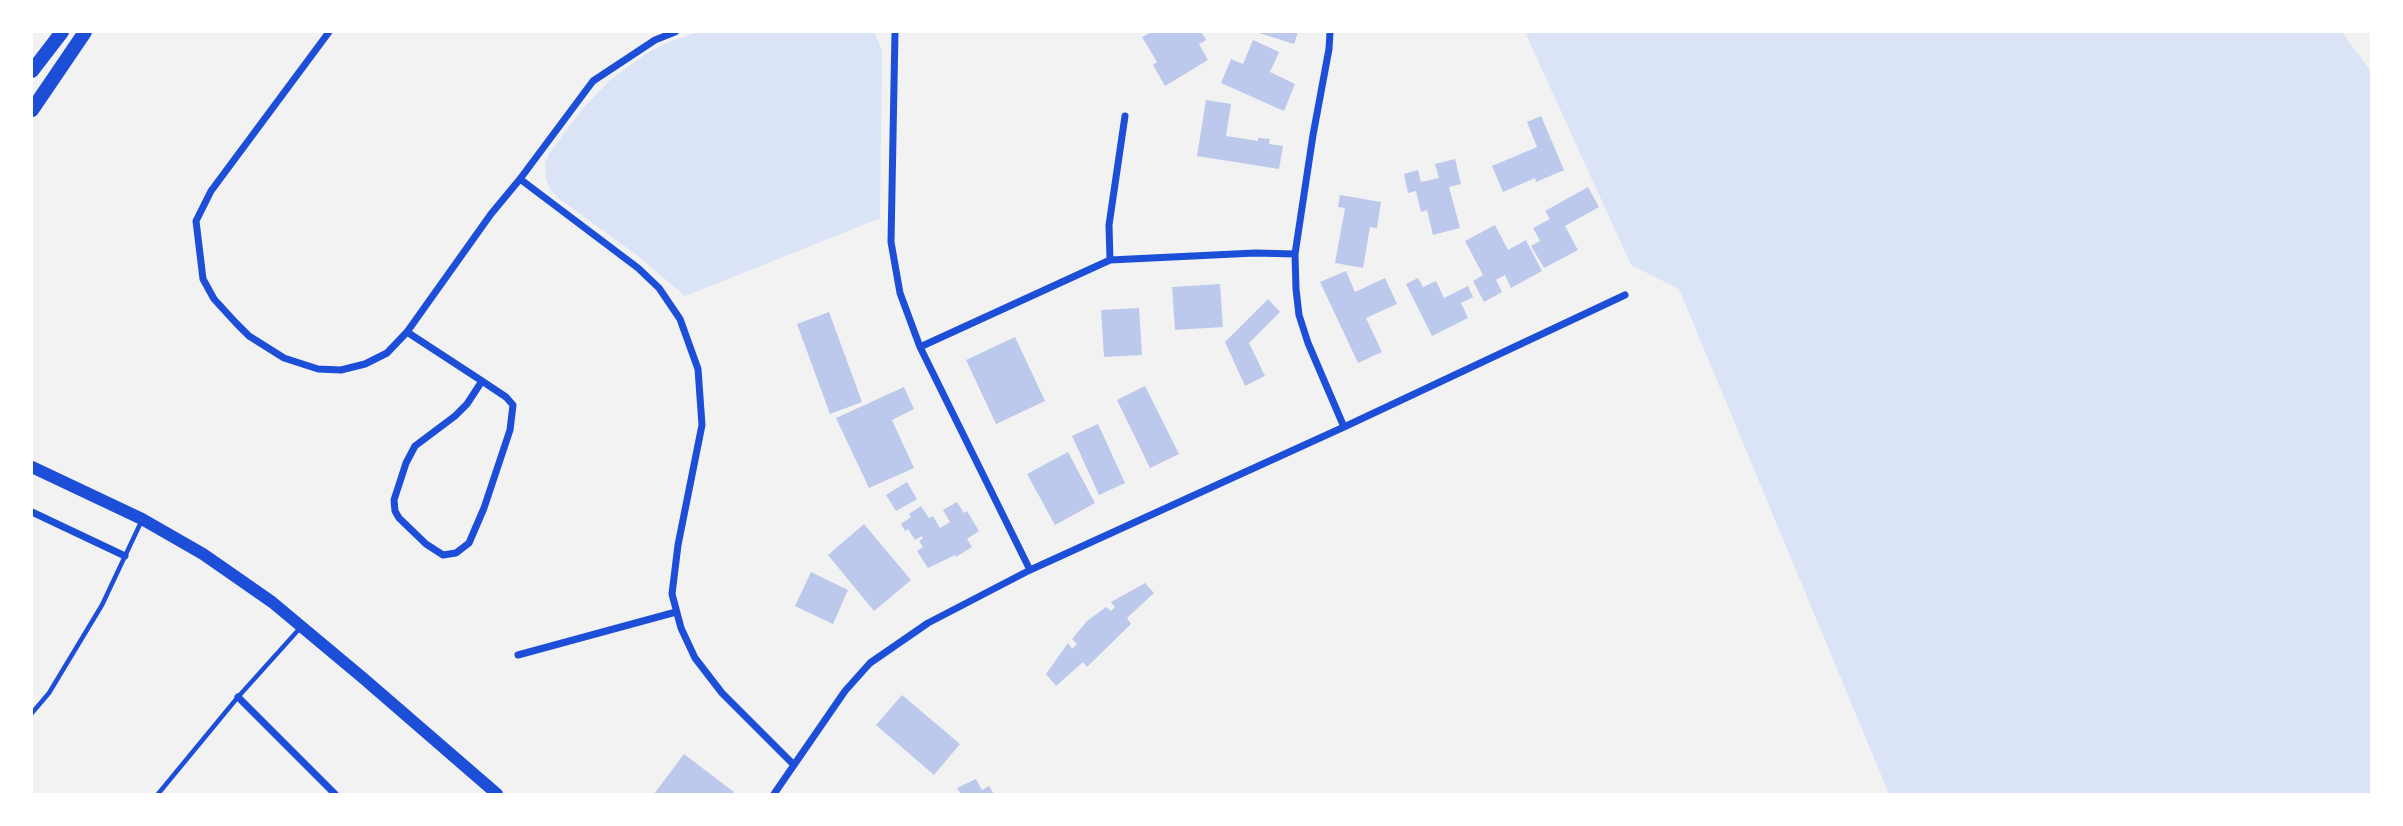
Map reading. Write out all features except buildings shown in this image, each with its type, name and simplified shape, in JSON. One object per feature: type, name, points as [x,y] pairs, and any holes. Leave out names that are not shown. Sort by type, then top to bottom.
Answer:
[{"type":"main road","points":[[32,71],[62,32]]},
{"type":"main road","points":[[32,110],[85,32]]},
{"type":"street","points":[[329,32],[212,191],[196,221],[203,279],[215,299],[249,336],[284,358],[318,369],[341,370],[365,364],[387,353],[407,332],[491,214],[593,81],[655,40],[675,32]]},
{"type":"street","points":[[895,32],[891,242],[900,293],[920,347],[1030,570]]},
{"type":"street","points":[[1330,32],[1295,254],[1299,315],[1344,427]]},
{"type":"street","points":[[1110,260],[1110,225],[1125,116]]},
{"type":"street","points":[[520,179],[638,268],[659,288],[680,319],[698,369],[702,425],[677,557],[672,594],[676,612],[695,658],[722,693],[794,765]]},
{"type":"street","points":[[920,347],[1110,260],[1255,253],[1295,254]]},
{"type":"street","points":[[774,794],[845,691],[870,663],[928,623],[1030,570],[1625,295]]},
{"type":"street","points":[[407,332],[482,380],[513,405],[513,416],[484,508],[469,543],[456,553],[443,555],[426,544],[400,518],[395,511],[394,500],[406,463],[415,446],[461,410],[482,380]]},
{"type":"street","points":[[32,467],[142,519],[203,554],[272,602],[497,794]]},
{"type":"street","points":[[32,512],[125,556]]},
{"type":"street","points":[[518,655],[676,612]]},
{"type":"street","points":[[238,697],[335,794]]},
{"type":"lane","points":[[32,713],[49,693],[102,605],[142,519]]},
{"type":"lane","points":[[158,794],[238,697],[302,626]]},
{"type":"shaded area","points":[[698,32],[875,33],[882,51],[880,218],[685,296],[638,256],[558,198],[546,179],[545,163],[550,152],[584,107],[611,79],[668,42]]},
{"type":"shaded area","points":[[1525,32],[2342,32],[2372,73],[2371,794],[1889,794],[1679,289],[1631,265]]}]
